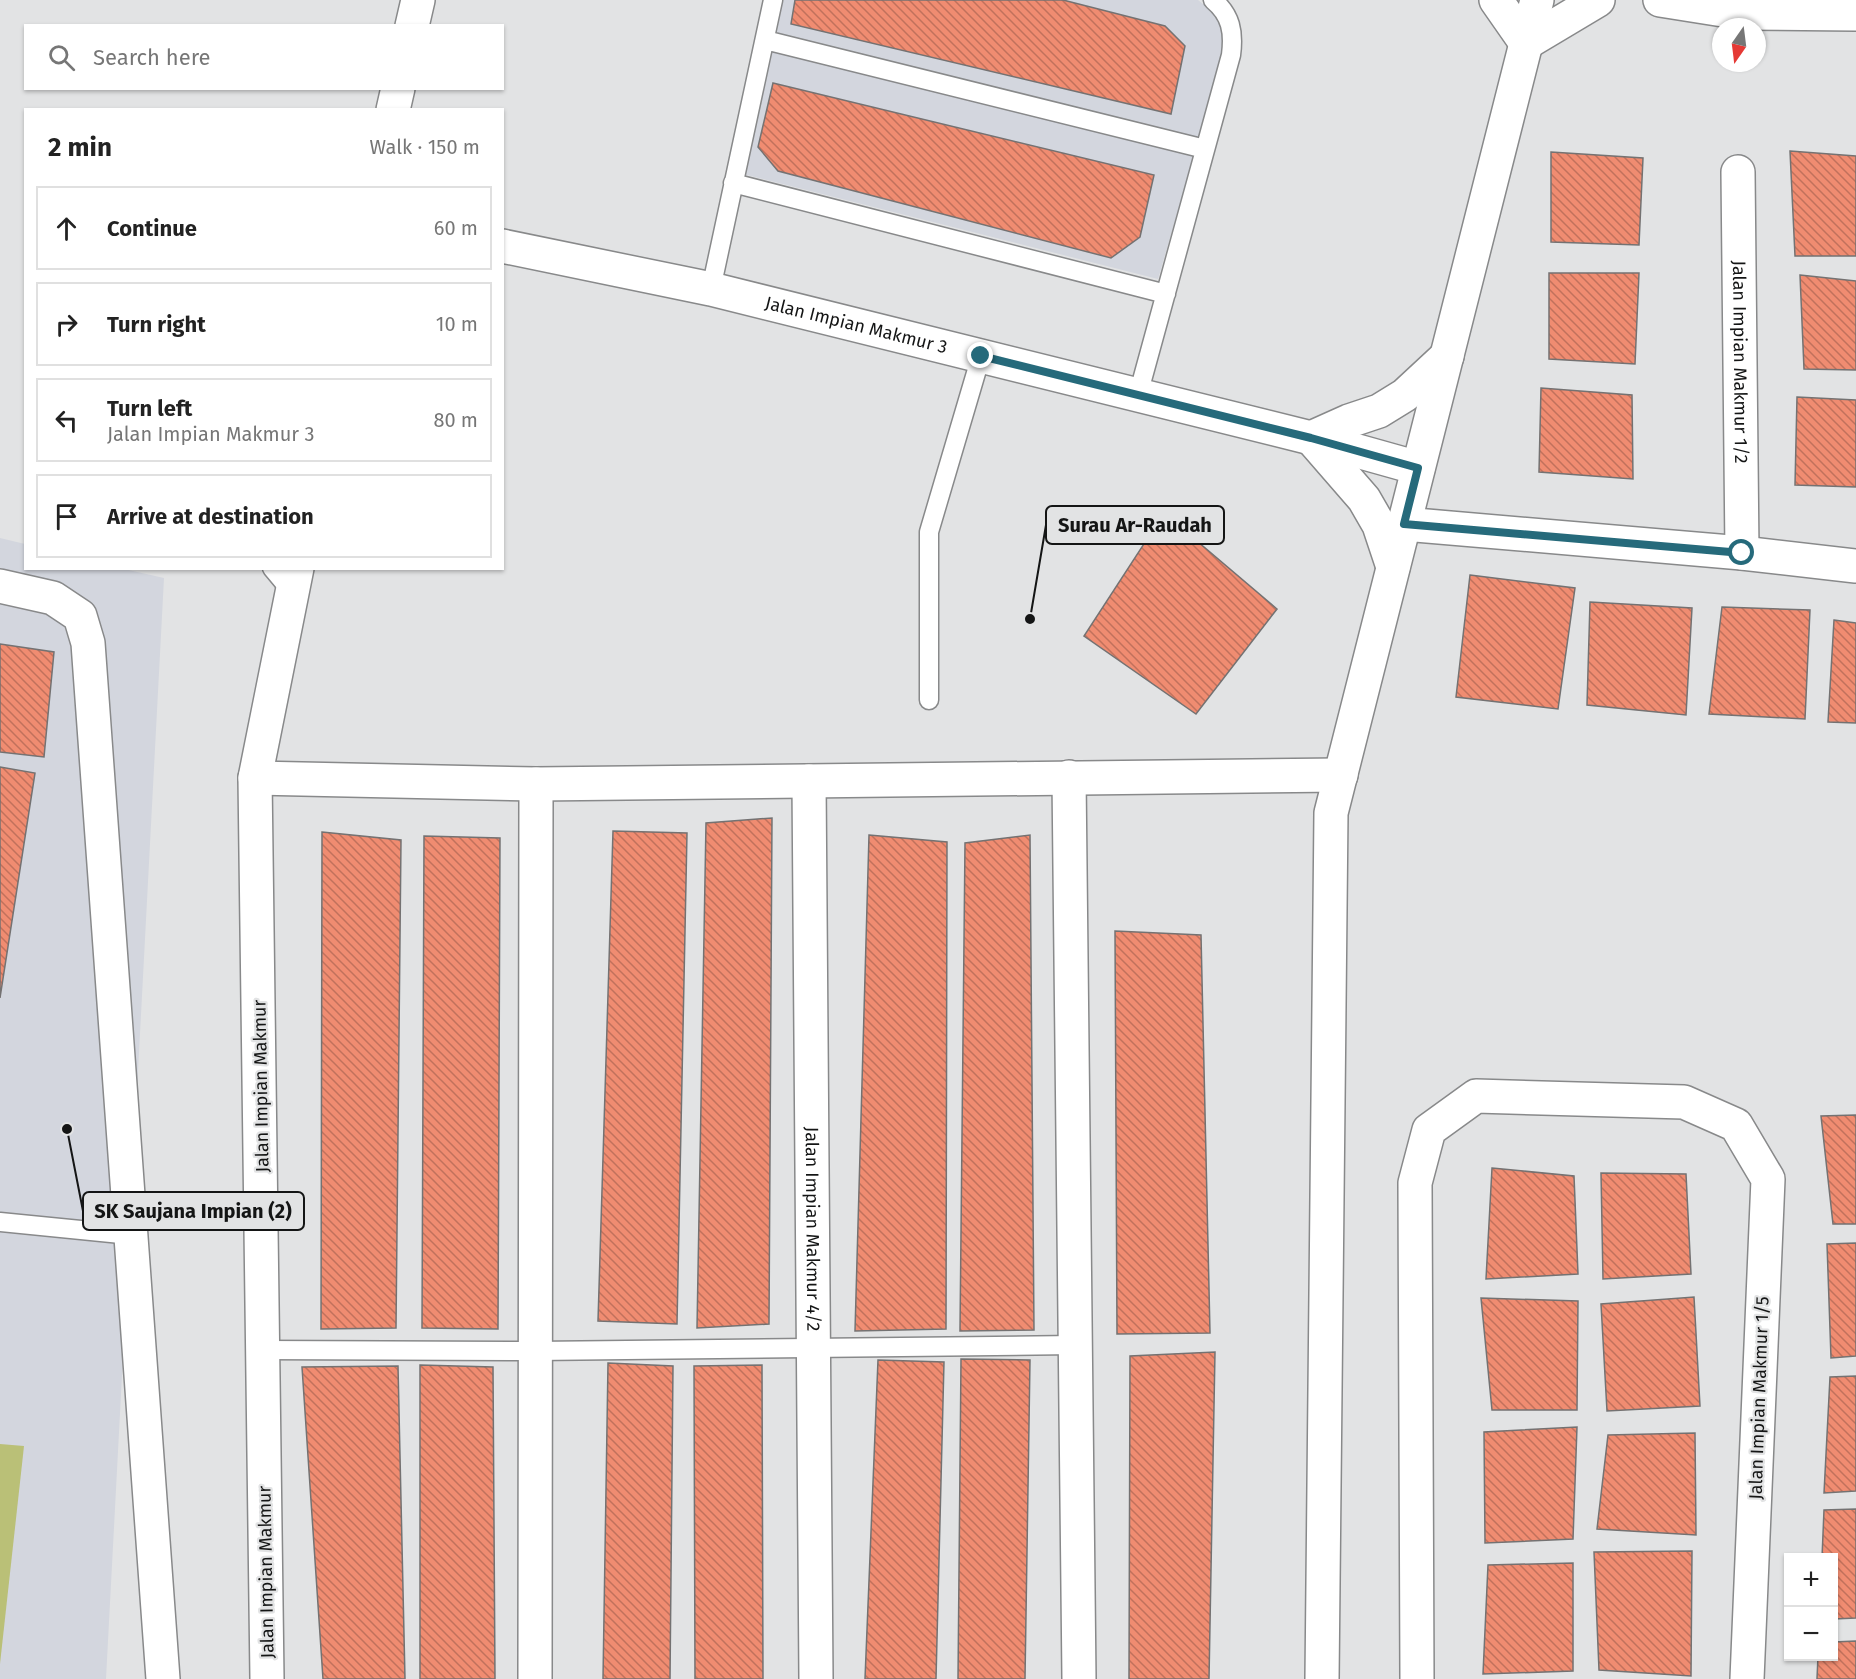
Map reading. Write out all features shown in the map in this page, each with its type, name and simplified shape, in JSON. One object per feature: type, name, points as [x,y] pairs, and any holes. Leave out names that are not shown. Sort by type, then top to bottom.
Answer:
[{"type":"street","points":[[412,24],[418,0]]},
{"type":"street","points":[[1496,0],[1526,43]]},
{"type":"street","points":[[1322,1679],[1332,813],[1537,0]]},
{"type":"street","points":[[1526,43],[1598,0]]},
{"type":"street","points":[[1660,0],[1742,13],[1856,14]]},
{"type":"street","points":[[393,108],[398,90]]},
{"type":"street","name":"Jalan Impian Makmur 1/2","points":[[1738,172],[1742,553]]},
{"type":"street","name":"Jalan Impian Makmur 3","points":[[504,246],[711,289],[1311,438],[1418,468]]},
{"type":"street","points":[[1394,567],[1379,525],[1364,499],[1311,438],[1379,411],[1405,395],[1447,356]]},
{"type":"street","points":[[1404,524],[1742,553],[1856,566]]},
{"type":"street","name":"Jalan Impian Makmur","points":[[267,1679],[262,1350],[263,1215],[255,778],[287,576]]},
{"type":"street","points":[[0,586],[53,598],[80,616],[88,643],[163,1679]]},
{"type":"street","points":[[255,778],[536,784],[1341,775]]},
{"type":"street","points":[[1069,777],[1079,1679]]},
{"type":"street","name":"Jalan Impian Makmur 4/2","points":[[809,781],[816,1679]]},
{"type":"street","points":[[535,1679],[536,784]]},
{"type":"street","name":"Jalan Impian Makmur 1/5","points":[[1417,1679],[1415,1183],[1429,1130],[1476,1096],[1684,1102],[1736,1125],[1768,1179],[1748,1679]]},
{"type":"lane","points":[[711,289],[773,0]]},
{"type":"lane","points":[[1138,395],[1231,55],[1233,38],[1230,21],[1213,0]]},
{"type":"lane","points":[[765,40],[1205,149]]},
{"type":"lane","points":[[733,183],[1166,294]]},
{"type":"lane","points":[[929,700],[929,532],[981,356]]},
{"type":"lane","points":[[0,1222],[131,1235]]},
{"type":"lane","points":[[262,1350],[535,1352],[1076,1345]]},
{"type":"shaded area","points":[[783,0],[1198,0],[1219,17],[1224,37],[1220,66],[1158,279],[743,174]]},
{"type":"shaded area","points":[[0,538],[24,544],[24,570],[128,570],[164,578],[106,1679],[0,1679]]},
{"type":"green space","points":[[0,1444],[24,1446],[0,1664]]},
{"type":"building","points":[[795,0],[1063,0],[1165,26],[1185,46],[1171,114],[791,24]]},
{"type":"building","points":[[773,83],[1154,175],[1140,237],[1111,258],[778,171],[758,147]]},
{"type":"building","points":[[1790,151],[1856,156],[1856,256],[1795,256]]},
{"type":"building","points":[[1551,152],[1643,158],[1639,245],[1551,242]]},
{"type":"building","points":[[1549,273],[1639,273],[1635,364],[1549,359]]},
{"type":"building","points":[[1800,275],[1856,281],[1856,370],[1804,369]]},
{"type":"building","points":[[1541,388],[1632,395],[1633,479],[1539,472]]},
{"type":"building","points":[[1797,397],[1856,400],[1856,487],[1795,485]]},
{"type":"building","points":[[1164,513],[1277,609],[1196,714],[1084,636]]},
{"type":"building","points":[[1470,575],[1575,588],[1558,709],[1456,697]]},
{"type":"building","points":[[1590,602],[1692,608],[1686,715],[1587,705]]},
{"type":"building","points":[[1722,607],[1810,610],[1805,719],[1709,714]]},
{"type":"building","points":[[1834,620],[1856,623],[1856,723],[1828,722]]},
{"type":"building","points":[[0,644],[54,652],[44,757],[0,752]]},
{"type":"building","points":[[0,767],[35,773],[0,998]]},
{"type":"building","points":[[772,818],[769,1324],[697,1328],[706,823]]},
{"type":"building","points":[[613,831],[687,833],[677,1324],[598,1321]]},
{"type":"building","points":[[322,832],[401,840],[396,1328],[321,1329]]},
{"type":"building","points":[[869,835],[947,842],[946,1329],[855,1331]]},
{"type":"building","points":[[1030,835],[1034,1330],[960,1331],[965,843]]},
{"type":"building","points":[[424,836],[500,838],[498,1329],[422,1328]]},
{"type":"building","points":[[1115,931],[1201,935],[1210,1333],[1117,1334]]},
{"type":"building","points":[[1856,1115],[1856,1224],[1833,1224],[1821,1116]]},
{"type":"building","points":[[1492,1168],[1574,1176],[1578,1274],[1486,1279]]},
{"type":"building","points":[[1601,1173],[1686,1174],[1691,1274],[1603,1279]]},
{"type":"building","points":[[1856,1243],[1856,1356],[1831,1358],[1827,1244]]},
{"type":"building","points":[[1694,1297],[1700,1406],[1607,1411],[1601,1304]]},
{"type":"building","points":[[1481,1298],[1578,1301],[1577,1410],[1492,1410]]},
{"type":"building","points":[[1215,1352],[1209,1679],[1129,1679],[1130,1356]]},
{"type":"building","points":[[961,1359],[1030,1360],[1025,1679],[958,1679]]},
{"type":"building","points":[[878,1360],[944,1362],[936,1679],[865,1679]]},
{"type":"building","points":[[608,1363],[673,1366],[670,1679],[603,1679]]},
{"type":"building","points":[[420,1365],[493,1367],[495,1679],[420,1679]]},
{"type":"building","points":[[762,1365],[763,1679],[695,1679],[694,1366]]},
{"type":"building","points":[[398,1366],[405,1679],[323,1679],[302,1367]]},
{"type":"building","points":[[1856,1376],[1856,1491],[1824,1493],[1830,1377]]},
{"type":"building","points":[[1577,1427],[1573,1539],[1485,1543],[1484,1432]]},
{"type":"building","points":[[1695,1433],[1696,1535],[1597,1529],[1608,1435]]},
{"type":"building","points":[[1856,1509],[1856,1618],[1838,1619],[1838,1553],[1822,1553],[1824,1510]]},
{"type":"building","points":[[1692,1551],[1691,1676],[1599,1670],[1594,1552]]},
{"type":"building","points":[[1573,1563],[1573,1671],[1483,1674],[1488,1565]]},
{"type":"building","points":[[1856,1641],[1856,1679],[1817,1679],[1818,1661],[1838,1661],[1838,1642]]},
{"type":"place","name":"Surau Ar-Raudah","points":[[1030,619]]},
{"type":"place","name":"SK Saujana Impian (2)","points":[[67,1129]]},
{"type":"route","points":[[981,356],[1311,438],[1418,468],[1404,524],[1742,553]]}]
